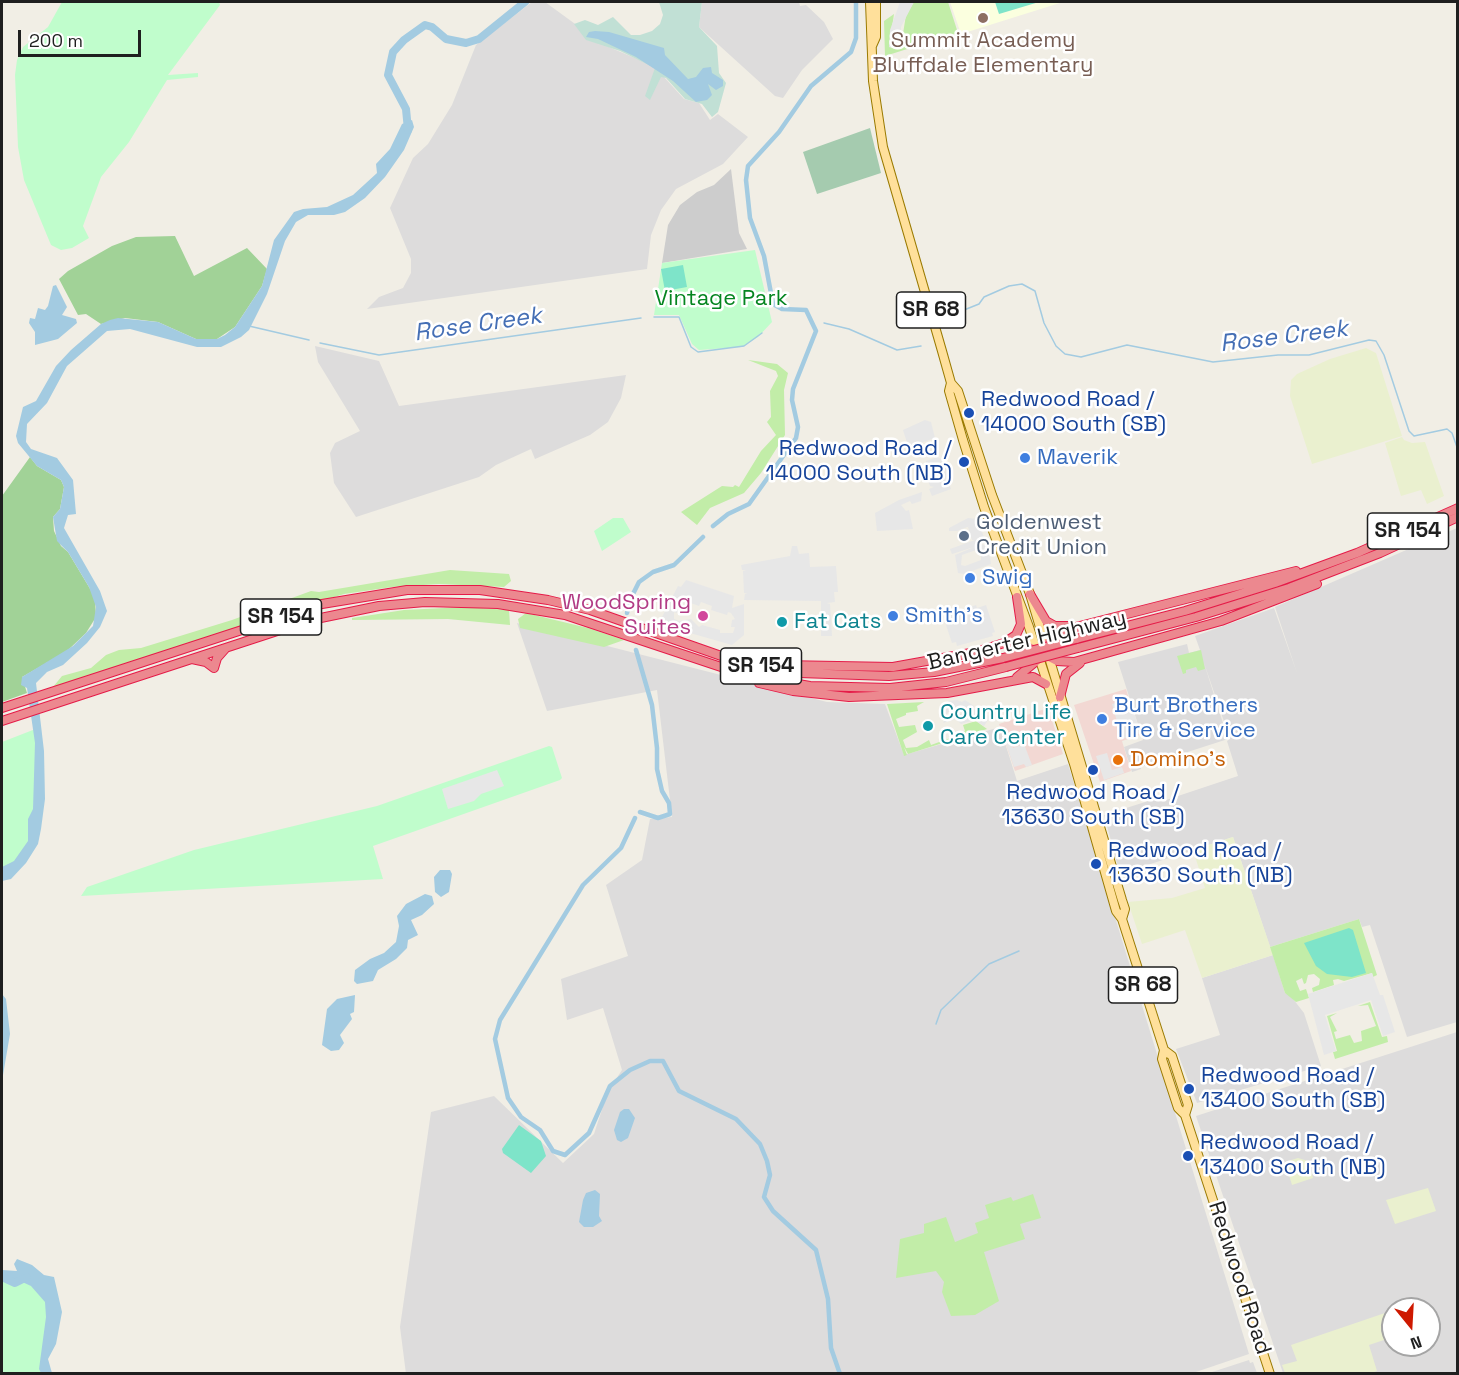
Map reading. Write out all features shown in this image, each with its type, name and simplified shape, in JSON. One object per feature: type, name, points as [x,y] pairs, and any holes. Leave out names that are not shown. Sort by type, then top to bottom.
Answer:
[{"type":"highway","name":"Bangerter Highway","points":[[1077,644],[1233,597],[1357,552],[1458,508]]},
{"type":"highway","name":"Bangerter Highway","points":[[2,721],[311,620],[379,606],[451,601],[498,604],[587,621],[663,648],[762,678],[853,689],[946,682],[1004,662],[1234,606],[1311,580],[1380,553],[1458,517]]},
{"type":"highway","points":[[1011,680],[1028,671],[1060,632],[1185,601],[1357,552]]},
{"type":"highway","points":[[727,658],[803,667],[892,667],[933,661],[1004,643],[1021,643],[1068,663],[1253,611],[1327,580],[1380,553]]},
{"type":"highway","name":"Bangerter Highway","points":[[2,708],[330,602],[407,590],[460,589],[527,596],[590,610],[727,658],[799,673],[852,677],[923,673],[1004,662]]},
{"type":"highway","points":[[1030,594],[1046,621],[1052,625],[1081,625]]},
{"type":"highway","points":[[1004,643],[1019,631],[1017,597]]},
{"type":"highway","points":[[191,659],[206,662],[214,668],[217,658],[226,648]]},
{"type":"highway","points":[[663,648],[728,673],[793,691],[821,696],[908,697],[947,693],[1011,680],[1038,678],[1046,684]]},
{"type":"highway","points":[[1060,697],[1069,670],[1093,657]]},
{"type":"main road","name":"SR 68","points":[[870,2],[872,46]]},
{"type":"main road","name":"SR 68","points":[[872,46],[876,37],[876,2]]},
{"type":"main road","name":"Redwood Road","points":[[872,46],[873,81],[888,166],[951,383],[958,391],[992,495],[1030,594],[1046,684],[1087,807],[1116,911],[1122,919],[1164,1050],[1172,1056],[1188,1105],[1185,1114],[1270,1374]]},
{"type":"main road","name":"Redwood Road","points":[[951,383],[949,391],[965,447],[1017,597],[1042,652]]},
{"type":"main road","name":"SR 68","points":[[1042,652],[1060,697]]},
{"type":"main road","name":"Redwood Road","points":[[1060,697],[1125,909],[1122,919]]},
{"type":"shaded area","points":[[532,2],[545,2],[604,45],[654,66],[684,99],[699,103],[710,120],[718,114],[748,137],[723,164],[676,189],[661,210],[651,235],[647,269],[367,309],[379,297],[403,288],[411,273],[411,259],[390,208],[413,158],[428,144],[452,105],[476,45]]},
{"type":"shaded area","points":[[659,2],[702,2],[699,27],[717,46],[719,73],[726,83],[718,112],[712,117],[702,104],[685,99],[666,78],[661,77],[650,100],[645,96],[655,68],[620,51],[586,40],[574,24],[585,20],[598,25],[613,17],[631,35],[640,35],[652,31],[660,24],[663,15]]},
{"type":"shaded area","points":[[702,2],[799,2],[800,6],[806,5],[824,22],[833,39],[802,70],[783,98],[775,96],[699,27]]},
{"type":"shaded area","points":[[900,2],[914,2],[901,27],[900,46],[893,48],[889,47],[890,30]]},
{"type":"shaded area","name":"Summit Academy Bluffdale Elementary","points":[[950,2],[1063,2],[961,34]]},
{"type":"shaded area","points":[[589,32],[609,32],[664,48],[665,55],[688,79],[696,77],[703,68],[711,67],[712,73],[723,80],[723,86],[716,90],[708,84],[712,95],[707,100],[696,102],[673,81],[636,57],[598,39],[586,37]]},
{"type":"shaded area","points":[[412,120],[414,127],[404,150],[385,177],[365,198],[345,212],[334,215],[308,215],[296,222],[285,241],[267,294],[249,330],[241,337],[221,347],[197,347],[130,329],[107,331],[67,366],[47,403],[27,424],[26,442],[31,449],[57,458],[73,480],[76,514],[68,515],[64,528],[100,591],[107,611],[100,627],[87,643],[63,665],[47,672],[36,683],[44,751],[45,799],[41,829],[38,844],[26,863],[11,879],[2,881],[2,867],[14,861],[28,841],[28,819],[33,809],[35,743],[27,688],[21,685],[22,677],[73,646],[93,626],[96,607],[89,587],[68,552],[57,541],[53,517],[60,509],[64,487],[61,480],[37,466],[18,443],[16,436],[23,407],[36,401],[56,366],[71,350],[101,324],[110,320],[118,318],[158,322],[196,339],[217,339],[225,335],[235,327],[262,286],[274,240],[294,212],[327,207],[353,195],[377,173],[376,164],[390,149],[402,124]]},
{"type":"shaded area","points":[[870,128],[881,173],[817,194],[803,152]]},
{"type":"shaded area","points":[[731,169],[739,233],[747,249],[662,263],[668,225],[680,205],[697,192],[714,185]]},
{"type":"shaded area","points":[[56,285],[67,307],[62,315],[76,319],[77,323],[58,339],[35,345],[35,332],[29,323],[30,318],[35,319],[38,308],[45,310],[53,286]]},
{"type":"shaded area","points":[[315,346],[379,361],[399,406],[626,375],[621,398],[608,422],[590,435],[535,459],[531,449],[496,465],[479,477],[356,517],[334,483],[330,453],[335,443],[360,431],[318,362]]},
{"type":"shaded area","points":[[1366,348],[1376,353],[1402,436],[1312,464],[1290,396],[1291,380],[1297,374],[1330,359]]},
{"type":"shaded area","points":[[925,420],[931,422],[935,438],[915,445],[912,443],[913,447],[909,449],[903,430]]},
{"type":"shaded area","points":[[1402,437],[1412,443],[1425,442],[1444,496],[1427,504],[1421,490],[1401,496],[1385,443]]},
{"type":"shaded area","points":[[937,457],[944,460],[952,483],[949,484],[951,489],[932,496],[929,489],[934,487],[930,486],[925,472],[928,470],[922,468],[926,465],[926,461]]},
{"type":"shaded area","points":[[922,492],[921,501],[912,504],[910,501],[901,505],[906,511],[909,510],[913,529],[877,531],[875,513],[899,500]]},
{"type":"shaded area","points":[[968,518],[977,519],[986,542],[980,544],[988,546],[991,564],[964,574],[958,573],[955,555],[974,547],[952,554],[950,549],[975,540],[972,540],[968,527],[970,526],[957,531],[949,531],[949,528]],"holes":[[[976,550],[981,552],[981,560],[965,566],[961,565],[962,555]]]},
{"type":"shaded area","points":[[1457,528],[1457,1022],[1407,1037],[1370,925],[1362,927],[1359,919],[1270,947],[1233,837],[1120,874],[1104,815],[1161,797],[1163,801],[1238,776],[1227,741],[1230,739],[1204,663],[1228,739],[1141,767],[1132,772],[1124,747],[1143,740],[1118,662],[1187,644],[1189,653],[1200,650],[1195,636],[1274,608],[1297,673],[1275,607]]},
{"type":"shaded area","points":[[792,546],[797,546],[799,554],[809,553],[810,567],[836,566],[838,592],[834,592],[835,602],[827,603],[830,604],[832,636],[821,636],[821,601],[744,600],[747,593],[744,593],[743,571],[746,570],[742,570],[741,565],[790,556]]},
{"type":"shaded area","points":[[686,580],[734,596],[732,608],[744,604],[744,635],[732,645],[690,633],[690,624],[682,625],[681,630],[664,622],[665,619],[662,617],[678,586],[681,587]],"holes":[[[685,597],[685,601],[699,606],[701,602],[712,606],[711,610],[727,615],[728,612],[731,613],[735,619],[732,620],[731,627],[735,627],[733,633],[720,633],[720,630],[702,625],[699,627],[691,619],[679,621],[674,619],[674,612],[677,613],[683,603],[680,600]]]},
{"type":"shaded area","points":[[976,605],[977,608],[986,605],[995,632],[992,633],[993,636],[957,646],[956,642],[952,643],[946,625],[949,623],[945,624],[943,616],[962,610],[963,613],[964,609],[968,607],[970,610],[970,607]]},
{"type":"shaded area","points":[[517,623],[827,702],[885,704],[904,755],[1000,727],[1017,781],[1068,764],[1249,1354],[1190,1374],[406,1374],[400,1327],[431,1112],[494,1096],[563,1163],[594,1134],[608,1091],[622,1070],[603,1008],[567,1020],[561,979],[628,956],[606,885],[642,860],[650,819],[672,817],[657,690],[547,711]]},
{"type":"shaded area","points":[[1126,689],[1140,735],[1122,741],[1131,771],[1100,782],[1074,705]]},
{"type":"shaded area","points":[[1129,699],[1141,733],[1122,739],[1112,704]]},
{"type":"shaded area","points":[[965,700],[974,706],[974,710],[976,707],[990,717],[984,726],[974,720],[961,724],[956,719],[943,723],[946,718],[958,714],[962,714],[961,717],[967,715],[967,712],[965,714],[952,708],[942,720],[941,717],[949,705],[948,701],[962,702]]},
{"type":"shaded area","points":[[1048,708],[1063,754],[1015,771],[999,724]]},
{"type":"shaded area","points":[[1010,740],[1013,748],[1024,744],[1032,765],[1026,767],[1024,764],[1014,767],[1005,741]]},
{"type":"shaded area","points":[[1107,753],[1112,770],[1122,767],[1124,773],[1104,780],[1096,756]]},
{"type":"shaded area","points":[[497,770],[504,786],[481,794],[474,801],[448,809],[442,789]]},
{"type":"shaded area","points":[[1233,837],[1273,955],[1202,978],[1185,930],[1142,944],[1128,902],[1172,898],[1205,888],[1193,850]]},
{"type":"shaded area","points":[[440,870],[450,870],[452,874],[449,892],[441,897],[435,892],[434,877]]},
{"type":"shaded area","points":[[425,894],[432,896],[434,904],[422,915],[411,920],[418,935],[408,940],[407,948],[396,959],[378,970],[373,981],[357,984],[354,981],[355,970],[370,959],[384,953],[396,942],[399,926],[397,916],[406,904]]},
{"type":"shaded area","points":[[1273,955],[1285,993],[1290,995],[1304,1013],[1321,1066],[1197,1103],[1176,1049],[1220,1035],[1202,978]]},
{"type":"shaded area","points":[[1372,973],[1380,995],[1383,995],[1395,1032],[1383,1036],[1371,1000],[1325,1015],[1336,1051],[1324,1055],[1308,994]]},
{"type":"shaded area","points":[[2,994],[6,999],[10,1034],[2,1081]]},
{"type":"shaded area","points":[[355,995],[354,1012],[350,1014],[352,1019],[340,1035],[344,1043],[339,1050],[331,1051],[322,1045],[327,1009],[337,999]]},
{"type":"shaded area","points":[[1457,1032],[1457,1373],[1283,1373],[1196,1116]]},
{"type":"shaded area","points":[[629,1109],[635,1118],[628,1138],[621,1142],[617,1140],[614,1130],[620,1112]]},
{"type":"shaded area","points":[[1298,1158],[1308,1161],[1313,1178],[1292,1185],[1285,1162]]},
{"type":"shaded area","points":[[1428,1188],[1436,1211],[1395,1224],[1386,1200]]},
{"type":"shaded area","points":[[595,1190],[600,1194],[599,1216],[602,1221],[593,1227],[584,1227],[579,1222],[583,1200],[586,1193]]},
{"type":"shaded area","points":[[17,1259],[32,1265],[44,1275],[54,1277],[62,1312],[56,1344],[48,1359],[52,1373],[41,1373],[39,1369],[46,1317],[45,1302],[31,1286],[18,1280],[2,1278],[2,1270],[17,1271],[14,1264]]},
{"type":"shaded area","points":[[1381,1314],[1381,1341],[1369,1345],[1377,1371],[1369,1374],[1285,1373],[1282,1365],[1297,1361],[1291,1345]]},
{"type":"shaded area","points":[[1249,1360],[1250,1363],[1253,1362],[1257,1373],[1206,1374]]},
{"type":"green space","points":[[62,2],[219,2],[220,5],[168,75],[198,73],[198,77],[167,80],[129,142],[101,177],[83,226],[89,238],[72,248],[61,250],[51,245],[24,180],[18,147],[15,75],[17,60],[23,47],[48,27]]},
{"type":"green space","points":[[914,2],[948,2],[958,33],[885,56],[884,21],[894,14],[889,47],[901,46],[906,15]]},
{"type":"green space","points":[[995,2],[1039,2],[999,14]]},
{"type":"green space","points":[[175,236],[194,276],[247,248],[267,269],[262,286],[235,327],[217,339],[196,339],[158,322],[125,318],[101,324],[86,314],[78,315],[59,279],[68,271],[112,246],[136,237]]},
{"type":"green space","name":"Vintage Park","points":[[755,250],[772,322],[758,337],[742,347],[699,350],[692,344],[679,315],[654,315],[662,263]]},
{"type":"green space","points":[[683,265],[687,287],[665,291],[661,269]]},
{"type":"green space","points":[[748,360],[777,364],[788,373],[784,390],[785,435],[761,473],[744,493],[710,508],[697,525],[681,512],[722,486],[739,487],[761,451],[776,435],[767,422],[771,417],[770,391],[778,376],[776,371]]},
{"type":"green space","points":[[30,457],[37,466],[61,480],[64,487],[60,509],[53,517],[54,531],[61,546],[68,552],[95,598],[96,617],[86,633],[66,652],[22,677],[27,693],[2,702],[2,496]]},
{"type":"green space","points":[[613,518],[623,518],[631,532],[602,551],[594,531]]},
{"type":"green space","points":[[450,570],[509,574],[511,581],[504,587],[439,584],[392,587],[344,594],[53,687],[62,676],[91,668],[106,655],[119,650],[141,648],[232,620],[311,591],[319,592]]},
{"type":"green space","points":[[465,607],[509,610],[510,625],[448,619],[352,620],[352,618],[404,610]]},
{"type":"green space","points":[[526,613],[588,628],[624,640],[604,647],[520,628],[518,619]]},
{"type":"green space","points":[[1201,650],[1205,669],[1198,671],[1196,667],[1186,670],[1183,674],[1177,656]]},
{"type":"green space","points":[[924,702],[917,706],[918,711],[906,713],[896,719],[899,727],[915,725],[917,732],[903,740],[906,748],[917,747],[929,740],[931,745],[953,737],[965,731],[963,725],[976,721],[987,729],[908,754],[904,747],[907,755],[904,756],[887,704]]},
{"type":"green space","points":[[38,728],[32,838],[15,864],[2,871],[2,742]]},
{"type":"green space","points":[[549,746],[552,747],[562,778],[560,780],[373,846],[383,879],[81,896],[87,887],[194,850],[377,806]]},
{"type":"green space","points":[[1359,919],[1377,975],[1373,977],[1372,973],[1344,981],[1333,980],[1334,985],[1313,992],[1312,988],[1319,985],[1320,979],[1314,974],[1308,975],[1304,984],[1302,978],[1296,981],[1300,991],[1306,989],[1309,998],[1296,1002],[1285,993],[1270,947]]},
{"type":"green space","points":[[1349,928],[1353,930],[1366,973],[1352,977],[1327,974],[1316,966],[1304,943]]},
{"type":"green space","points":[[1370,1002],[1382,1037],[1387,1036],[1388,1042],[1335,1059],[1333,1052],[1337,1051],[1327,1016],[1337,1013],[1330,1017],[1337,1031],[1334,1032],[1336,1039],[1350,1035],[1354,1043],[1362,1041],[1361,1031],[1376,1026],[1368,1005],[1358,1006]]},
{"type":"green space","points":[[519,1125],[541,1141],[546,1156],[531,1173],[503,1153],[502,1149]]},
{"type":"green space","points":[[1033,1194],[1041,1218],[1020,1224],[1025,1239],[984,1252],[999,1301],[975,1315],[951,1316],[942,1292],[944,1282],[936,1271],[896,1278],[900,1239],[924,1233],[924,1224],[946,1217],[955,1242],[978,1233],[975,1223],[989,1218],[985,1205],[1011,1197],[1013,1201]]},
{"type":"green space","points":[[2,1277],[12,1282],[23,1279],[42,1286],[51,1317],[41,1373],[2,1373]]},
{"type":"waterway","points":[[408,130],[406,109],[388,75],[393,52],[404,40],[425,25],[432,27],[446,39],[466,43],[479,39],[525,2]]},
{"type":"waterway","points":[[713,526],[728,514],[749,504],[796,438],[798,427],[792,400],[793,389],[816,331],[806,310],[782,309],[773,304],[764,256],[750,218],[746,180],[748,166],[779,132],[811,86],[851,52],[856,38],[856,2]]},
{"type":"waterway","name":"Rose Creek","points":[[953,324],[964,310],[979,304],[984,297],[1009,286],[1022,284],[1035,291],[1044,323],[1056,346],[1065,354],[1081,357],[1127,345],[1213,362],[1278,355],[1309,355],[1369,340],[1376,341],[1384,355],[1409,431],[1414,436],[1447,429],[1452,433],[1458,450]]},
{"type":"waterway","name":"Rose Creek","points":[[654,317],[679,317],[691,347],[698,352],[744,346],[762,333]]},
{"type":"waterway","name":"Rose Creek","points":[[320,343],[379,355],[641,318]]},
{"type":"waterway","name":"Rose Creek","points":[[824,323],[849,329],[897,350],[921,346]]},
{"type":"waterway","name":"Rose Creek","points":[[249,326],[309,340]]},
{"type":"waterway","points":[[627,613],[639,582],[653,572],[674,565],[703,537]]},
{"type":"waterway","points":[[636,650],[652,705],[657,769],[662,791],[669,803],[670,814],[658,818],[640,812]]},
{"type":"waterway","points":[[635,818],[621,848],[583,885],[500,1020],[495,1039],[508,1098],[521,1117],[540,1130],[553,1151],[565,1155],[589,1133],[610,1086],[630,1070],[650,1061],[663,1061],[679,1091],[736,1119],[760,1144],[767,1161],[770,1175],[764,1197],[773,1211],[816,1250],[828,1299],[831,1348],[840,1374]]},
{"type":"waterway","points":[[936,1024],[941,1010],[989,964],[1019,951]]},
{"type":"waterway","points":[[2,1277],[15,1283],[27,1277]]},
{"type":"place","name":"Summit Academy Bluffdale Elementary","points":[[983,18]]},
{"type":"place","name":"Redwood Road / 14000 South (SB)","points":[[969,413]]},
{"type":"place","name":"Maverik","points":[[1025,458]]},
{"type":"place","name":"Redwood Road / 14000 South (NB)","points":[[964,462]]},
{"type":"place","name":"Goldenwest Credit Union","points":[[964,536]]},
{"type":"place","name":"Swig","points":[[970,578]]},
{"type":"place","name":"WoodSpring Suites","points":[[703,616]]},
{"type":"place","name":"Smith's","points":[[893,616]]},
{"type":"place","name":"Fat Cats","points":[[782,622]]},
{"type":"place","name":"Burt Brothers Tire & Service","points":[[1102,719]]},
{"type":"place","name":"Country Life Care Center","points":[[928,726]]},
{"type":"place","name":"Domino's","points":[[1118,760]]},
{"type":"place","name":"Redwood Road / 13630 South (SB)","points":[[1093,770]]},
{"type":"place","name":"Redwood Road / 13630 South (NB)","points":[[1096,864]]},
{"type":"place","name":"Redwood Road / 13400 South (SB)","points":[[1189,1089]]},
{"type":"place","name":"Redwood Road / 13400 South (NB)","points":[[1188,1156]]}]
